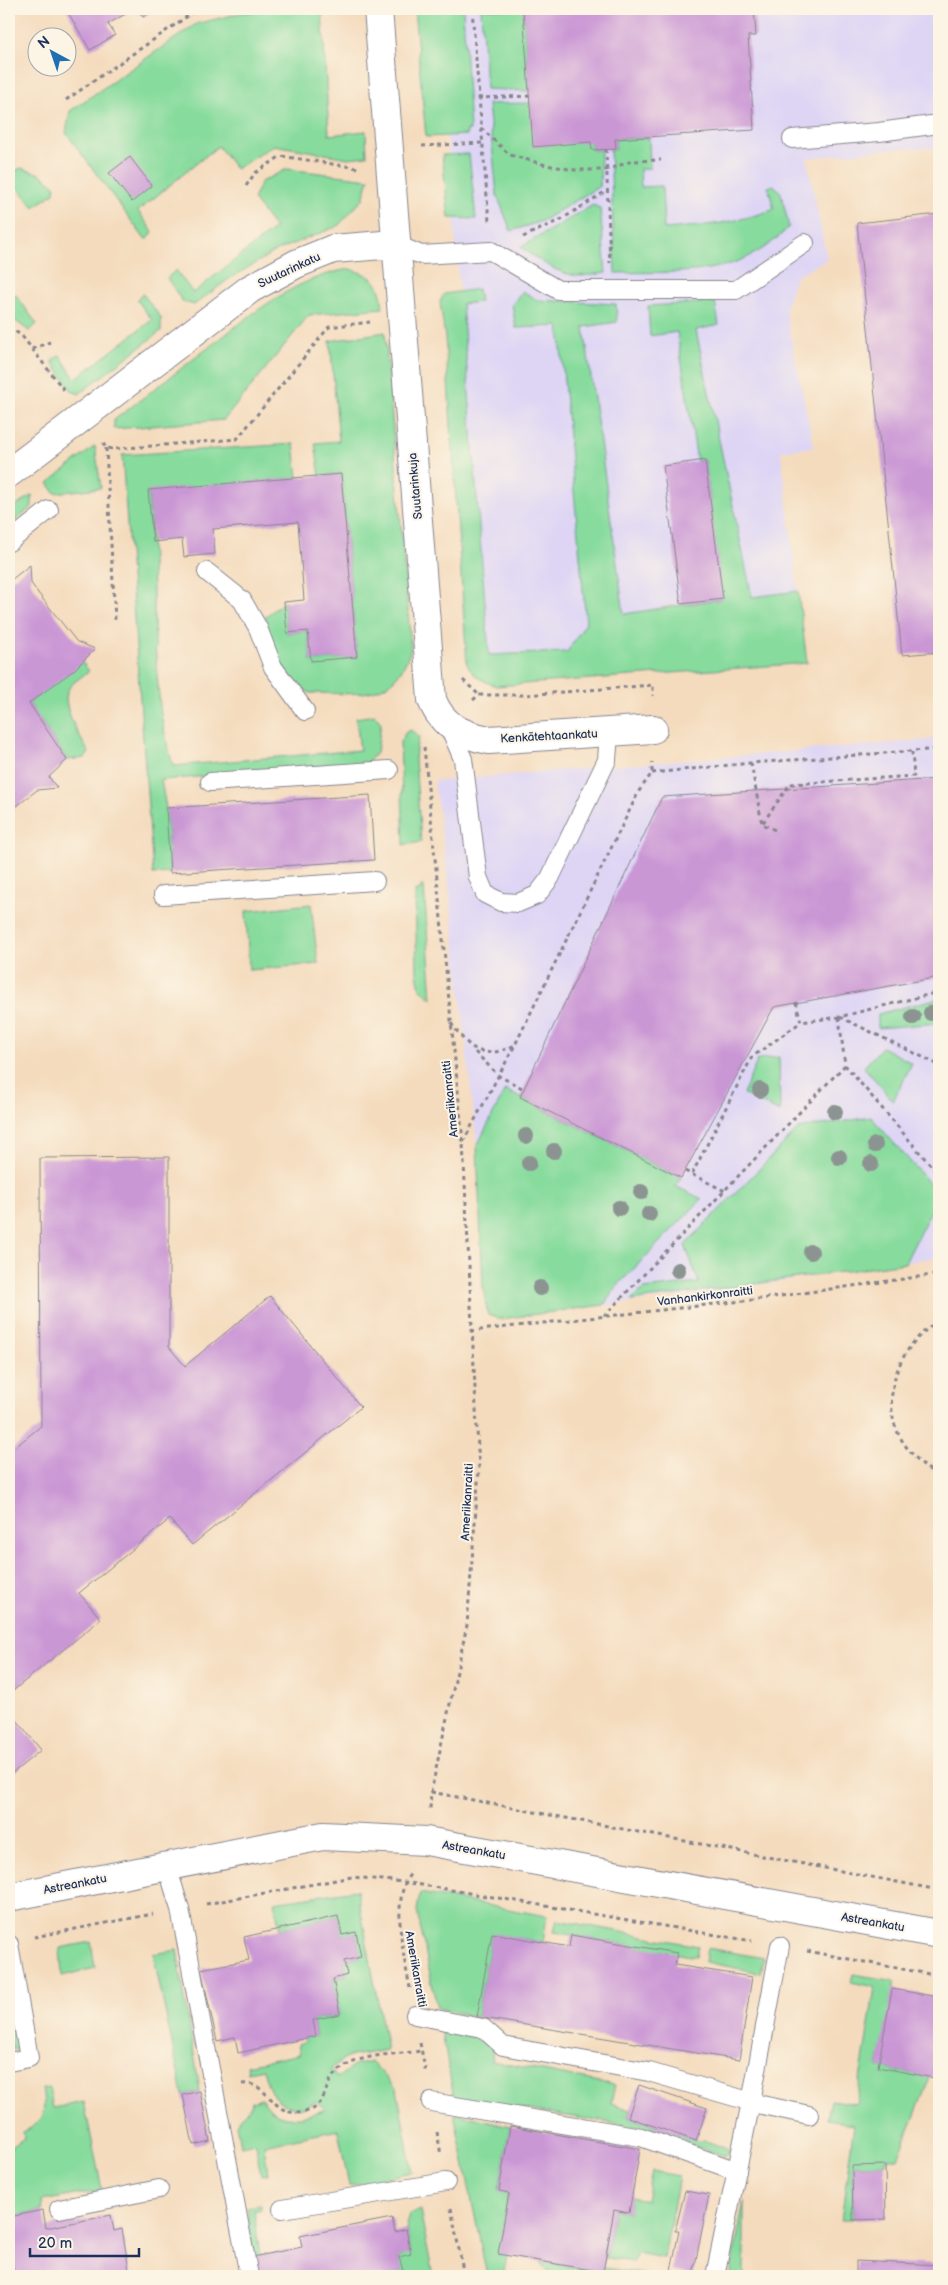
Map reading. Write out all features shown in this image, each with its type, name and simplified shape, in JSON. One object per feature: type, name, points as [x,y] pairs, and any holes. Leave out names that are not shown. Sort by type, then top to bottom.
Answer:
[{"type":"street","points":[[378,9],[395,244]]},
{"type":"street","name":"Suutarinkuja","points":[[395,244],[432,700],[436,709],[448,724]]},
{"type":"street","name":"Suutarinkatu","points":[[9,473],[250,288],[296,264],[333,249],[395,244]]},
{"type":"street","name":"Kenkätehtaankatu","points":[[448,724],[468,736],[489,740],[609,733],[653,728]]},
{"type":"street","name":"Astreankatu","points":[[9,1897],[323,1836],[426,1841],[939,1934]]},
{"type":"lane","points":[[792,138],[879,132],[939,124]]},
{"type":"lane","points":[[395,244],[421,255],[491,251],[558,290],[736,290],[805,242]]},
{"type":"lane","points":[[9,542],[49,510]]},
{"type":"lane","points":[[207,572],[242,600],[258,628],[273,667],[305,711]]},
{"type":"lane","points":[[448,724],[463,759],[478,877],[485,894],[501,902],[518,903],[537,895],[550,878],[607,760],[609,733]]},
{"type":"lane","points":[[210,782],[389,770]]},
{"type":"lane","points":[[163,896],[374,881]]},
{"type":"lane","points":[[167,1866],[180,1909],[248,2276]]},
{"type":"lane","points":[[9,1944],[29,2058],[9,2062]]},
{"type":"lane","points":[[714,2276],[751,2102],[780,1946]]},
{"type":"lane","points":[[415,2015],[483,2028],[503,2046],[650,2072],[751,2102],[809,2115]]},
{"type":"lane","points":[[431,2102],[641,2137],[737,2171]]},
{"type":"lane","points":[[282,2209],[446,2182]]},
{"type":"lane","points":[[59,2209],[159,2189]]},
{"type":"path","points":[[66,100],[195,11],[202,9]]},
{"type":"path","points":[[472,9],[491,251],[562,219],[606,190]]},
{"type":"path","points":[[478,98],[530,96]]},
{"type":"path","points":[[480,127],[510,155],[546,165],[575,170],[606,170],[632,161],[661,160]]},
{"type":"path","points":[[412,146],[482,143]]},
{"type":"path","points":[[606,149],[611,289]]},
{"type":"path","points":[[246,186],[255,173],[280,156],[368,169],[390,168]]},
{"type":"path","points":[[106,448],[237,439],[329,327],[402,318]]},
{"type":"path","points":[[9,327],[22,336],[100,434],[106,448],[116,620]]},
{"type":"path","points":[[32,349],[50,342]]},
{"type":"path","points":[[479,695],[525,696],[653,685]]},
{"type":"path","name":"Ameriikanraitti","points":[[448,724],[424,745],[463,1142],[471,1331],[480,1470],[468,1625],[431,1792],[423,1858],[404,1882],[399,1931],[464,2276]]},
{"type":"path","points":[[463,1142],[515,1045],[639,792],[652,773],[751,763],[939,750]]},
{"type":"path","points":[[762,824],[790,784],[914,776],[912,752]]},
{"type":"path","points":[[751,763],[762,824]]},
{"type":"path","points":[[762,824],[775,830]]},
{"type":"path","points":[[692,1174],[752,1057],[801,1022],[839,1017],[939,992]]},
{"type":"path","points":[[796,1002],[801,1022]]},
{"type":"path","points":[[839,1017],[845,1065],[939,1175]]},
{"type":"path","points":[[839,1017],[939,1065]]},
{"type":"path","points":[[451,1022],[470,1047],[499,1076],[524,1089]]},
{"type":"path","points":[[470,1047],[478,1052],[488,1053],[501,1052],[515,1045]]},
{"type":"path","points":[[603,1316],[845,1065]]},
{"type":"path","points":[[685,1170],[725,1191]]},
{"type":"path","name":"Vanhankirkonraitti","points":[[471,1331],[752,1300],[939,1274]]},
{"type":"path","points":[[939,1321],[920,1334],[909,1346],[897,1371],[892,1396],[894,1422],[900,1437],[913,1455],[926,1468],[939,1477]]},
{"type":"path","points":[[431,1792],[939,1890]]},
{"type":"path","points":[[404,1882],[780,1946],[939,1976]]},
{"type":"path","points":[[213,2089],[250,2083],[265,2090],[269,2099],[278,2107],[293,2112],[308,2112],[320,2105],[334,2074],[354,2060],[421,2051]]},
{"type":"shaded area","points":[[437,9],[939,9],[939,148],[894,149],[807,158],[827,259],[796,277],[785,309],[814,447],[781,451],[798,591],[681,604],[623,614],[589,651],[489,655]]},
{"type":"shaded area","points":[[939,739],[939,1257],[703,1293],[501,1319],[488,1315],[483,1288],[477,1146],[447,868],[434,781]]},
{"type":"green space","points":[[286,9],[322,9],[329,135],[366,131],[367,156],[348,158],[274,145],[236,169],[218,146],[138,211],[153,232],[148,239],[144,238],[66,133],[70,111],[196,24],[241,13]]},
{"type":"green space","points":[[414,9],[463,9],[470,130],[467,130],[467,135],[426,137]]},
{"type":"green space","points":[[481,9],[523,9],[529,91],[486,89]]},
{"type":"green space","points":[[530,103],[591,142],[592,150],[601,150],[600,186],[542,221],[511,231],[497,195],[488,104]]},
{"type":"green space","points":[[649,138],[650,168],[640,169],[641,187],[662,186],[664,229],[733,221],[774,209],[768,187],[774,185],[781,193],[789,227],[769,244],[749,256],[729,264],[686,272],[615,273],[610,149],[616,149],[615,139]]},
{"type":"green space","points":[[469,154],[476,219],[449,218],[442,155]]},
{"type":"green space","points":[[21,168],[40,174],[55,186],[54,193],[34,207],[14,184],[9,187],[9,174]]},
{"type":"green space","points":[[287,169],[369,179],[363,199],[338,226],[276,251],[229,279],[194,305],[182,301],[167,278],[176,270],[193,293],[275,228],[253,199],[261,182]]},
{"type":"green space","points":[[593,205],[600,208],[606,273],[581,276],[570,275],[548,265],[521,247]]},
{"type":"green space","points":[[350,269],[375,281],[380,292],[383,308],[309,315],[224,420],[114,429],[114,420],[274,299],[311,280],[330,273]]},
{"type":"green space","points":[[478,289],[480,302],[462,304],[489,655],[567,652],[586,623],[559,326],[516,328],[512,304],[523,291],[537,300],[616,304],[617,322],[584,327],[624,614],[722,599],[705,460],[697,461],[677,332],[650,336],[648,306],[715,302],[719,325],[696,330],[752,597],[798,591],[807,663],[496,686],[472,672],[467,664],[445,337],[440,302],[444,294]]},
{"type":"green space","points":[[143,294],[161,318],[161,331],[79,394],[72,391],[53,363],[53,360],[60,355],[75,379],[152,320],[137,300]]},
{"type":"green space","points":[[16,295],[37,324],[29,331],[9,316],[9,301]]},
{"type":"green space","points":[[385,332],[411,648],[404,666],[395,678],[385,686],[359,693],[310,693],[292,678],[271,647],[267,632],[266,616],[284,602],[287,633],[308,631],[311,661],[357,657],[341,474],[320,476],[315,443],[339,441],[330,341]]},
{"type":"green space","points":[[294,444],[298,478],[148,491],[157,679],[162,721],[173,766],[360,750],[356,718],[375,715],[381,723],[377,752],[367,763],[161,780],[166,808],[170,873],[153,874],[122,455]]},
{"type":"green space","points":[[95,446],[101,488],[55,493],[48,483]]},
{"type":"green space","points":[[32,495],[32,507],[9,526],[9,511]]},
{"type":"green space","points":[[82,662],[89,671],[74,682],[68,690],[66,697],[72,722],[89,753],[85,758],[67,760],[29,703]]},
{"type":"green space","points":[[411,730],[419,737],[415,760],[421,842],[404,845],[400,742],[406,732]]},
{"type":"green space","points":[[421,886],[424,886],[432,999],[420,988],[417,974],[415,891],[421,890]]},
{"type":"green space","points":[[311,904],[318,964],[249,970],[246,911]]},
{"type":"green space","points":[[939,998],[939,1023],[878,1028],[878,1014]]},
{"type":"green space","points":[[882,1047],[912,1063],[893,1101],[864,1067]]},
{"type":"green space","points":[[779,1057],[780,1112],[743,1094],[758,1059]]},
{"type":"green space","points":[[505,1090],[681,1178],[675,1186],[702,1199],[616,1287],[604,1305],[501,1319],[488,1315],[483,1288],[477,1146]]},
{"type":"green space","points":[[871,1117],[939,1194],[905,1263],[631,1301],[643,1289],[699,1283],[685,1245],[798,1129]]},
{"type":"green space","points":[[357,1890],[387,2050],[346,2057],[331,2069],[337,2078],[357,2064],[371,2061],[397,2089],[412,2172],[349,2186],[338,2130],[264,2145],[268,2174],[261,2175],[255,2143],[240,2146],[236,2124],[248,2110],[252,2101],[262,2098],[276,2113],[291,2117],[308,2115],[326,2109],[315,2101],[303,2108],[286,2105],[279,2101],[271,2092],[263,2069],[248,2072],[247,2065],[300,2054],[298,2044],[304,2042],[304,2038],[316,2036],[313,2020],[340,2014],[333,1979],[347,1975],[344,1961],[361,1957],[356,1933],[342,1935],[338,1916],[280,1929],[274,1902]]},
{"type":"green space","points":[[420,1893],[547,1916],[543,1942],[492,1934],[477,2017],[437,2008],[417,1911]]},
{"type":"green space","points":[[557,1920],[698,1946],[696,1957],[554,1932]]},
{"type":"green space","points":[[91,1942],[95,1968],[62,1976],[60,1948]]},
{"type":"green space","points":[[707,1948],[764,1958],[761,1973],[705,1962]]},
{"type":"green space","points":[[177,1950],[200,2091],[183,2095],[153,1954]]},
{"type":"green space","points":[[853,1974],[895,1981],[878,2067],[930,2077],[898,2158],[887,2158],[885,2165],[852,2166],[853,2220],[841,2220],[854,2124],[827,2120],[831,2100],[856,2104],[875,1987],[851,1982]]},
{"type":"green space","points":[[9,1982],[20,2045],[18,2049],[13,2050],[9,2030]]},
{"type":"green space","points":[[442,2032],[495,2041],[491,2061],[615,2085],[611,2103],[630,2110],[628,2117],[696,2141],[706,2141],[730,2150],[725,2156],[636,2127],[454,2098]]},
{"type":"green space","points":[[49,2088],[53,2108],[84,2102],[102,2190],[42,2201],[43,2210],[9,2217],[9,2149],[24,2138],[23,2132],[40,2120],[44,2110],[42,2089]]},
{"type":"green space","points":[[454,2113],[510,2126],[499,2190],[509,2193],[499,2254],[507,2256],[503,2276],[487,2276]]},
{"type":"green space","points":[[652,2171],[679,2176],[664,2258],[636,2253],[634,2262],[606,2258],[614,2210],[629,2213],[631,2197],[646,2200]]},
{"type":"green space","points":[[744,2201],[744,2276],[730,2276]]},
{"type":"green space","points":[[261,2205],[261,2209],[254,2211],[260,2256],[253,2257],[247,2207]]},
{"type":"green space","points":[[420,2210],[433,2276],[384,2276],[402,2271],[399,2257],[411,2253],[406,2229],[410,2214]]},
{"type":"green space","points":[[540,2262],[603,2272],[604,2268],[656,2276],[552,2276]]},
{"type":"building","points":[[66,9],[134,9],[108,24],[115,35],[90,50]]},
{"type":"building","points":[[137,9],[157,9],[143,17]]},
{"type":"building","points":[[523,9],[754,9],[756,36],[748,36],[754,130],[615,139],[616,149],[592,150],[591,142],[533,147]]},
{"type":"building","points":[[130,157],[152,186],[132,202],[109,173]]},
{"type":"building","points":[[939,214],[939,652],[902,655],[857,223]]},
{"type":"building","points":[[705,460],[723,599],[681,604],[663,466]]},
{"type":"building","points":[[341,474],[357,657],[311,661],[308,631],[287,633],[284,602],[304,600],[298,522],[213,529],[215,554],[184,557],[182,539],[153,542],[148,490]]},
{"type":"building","points":[[30,565],[31,583],[38,593],[77,642],[95,649],[74,670],[29,703],[67,760],[49,777],[57,788],[37,790],[12,810],[9,818],[9,577],[11,580]]},
{"type":"building","points":[[939,779],[939,977],[774,1007],[681,1178],[520,1097],[662,797]]},
{"type":"building","points":[[370,795],[374,860],[170,873],[166,808]]},
{"type":"building","points":[[169,1157],[169,1347],[185,1366],[270,1296],[361,1407],[192,1545],[170,1519],[79,1593],[101,1619],[9,1694],[9,1452],[41,1426],[40,1158]]},
{"type":"building","points":[[9,1710],[41,1750],[9,1776]]},
{"type":"building","points":[[338,1916],[342,1935],[356,1932],[361,1957],[344,1961],[347,1975],[333,1979],[340,2014],[313,2020],[316,2036],[238,2053],[235,2037],[217,2041],[201,1969],[249,1960],[244,1937]]},
{"type":"building","points":[[492,1933],[569,1947],[571,1935],[677,1953],[675,1965],[752,1977],[739,2060],[477,2017]]},
{"type":"building","points":[[892,1989],[939,1997],[939,2079],[878,2067]]},
{"type":"building","points":[[639,2085],[707,2108],[696,2141],[628,2117]]},
{"type":"building","points":[[200,2091],[210,2141],[193,2145],[183,2095]]},
{"type":"building","points":[[510,2126],[640,2149],[629,2213],[614,2210],[603,2272],[498,2254],[509,2193],[499,2191]]},
{"type":"building","points":[[885,2165],[886,2219],[853,2220],[852,2166]]},
{"type":"building","points":[[685,2191],[709,2195],[693,2275],[671,2271],[679,2231],[675,2231]]},
{"type":"building","points":[[43,2210],[46,2228],[111,2215],[114,2231],[122,2229],[130,2276],[15,2276],[9,2245],[9,2217]]},
{"type":"building","points":[[392,2218],[395,2232],[406,2229],[411,2254],[399,2257],[403,2271],[384,2276],[257,2276],[253,2257],[302,2247],[300,2236]]},
{"type":"building","points":[[856,2261],[939,2265],[939,2276],[856,2276]]}]
